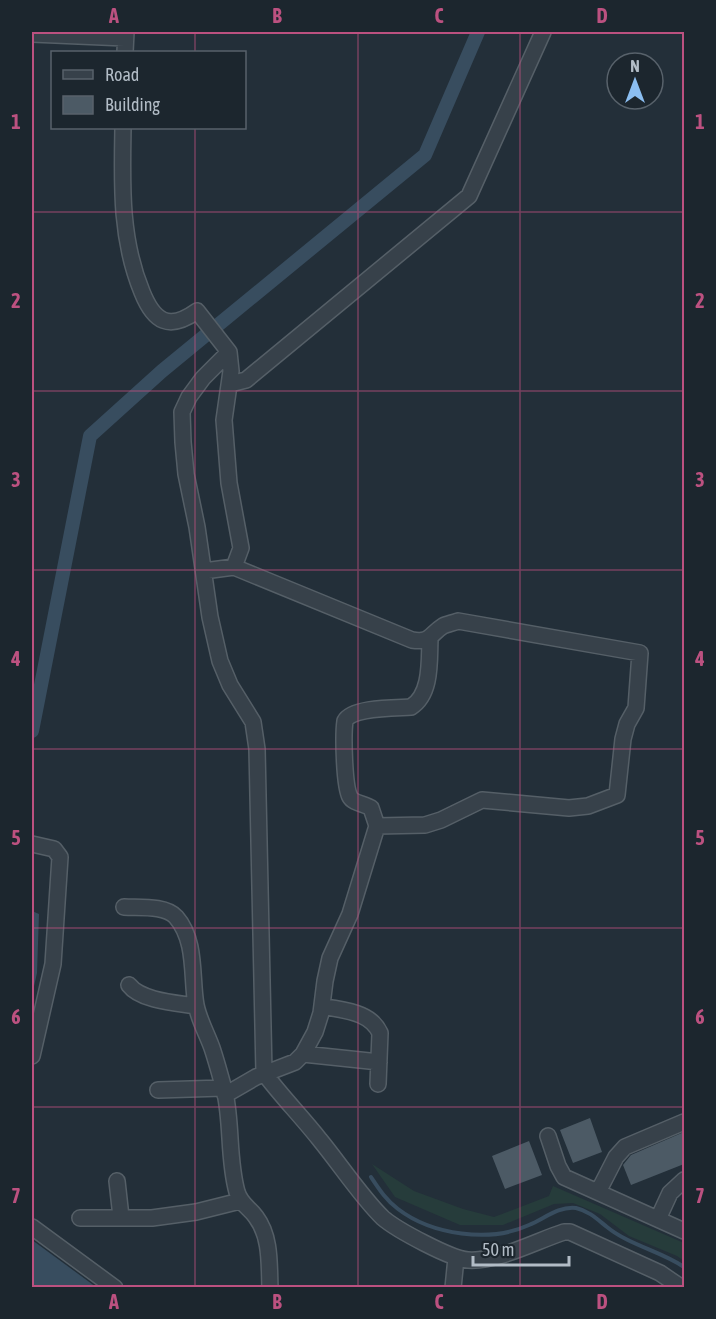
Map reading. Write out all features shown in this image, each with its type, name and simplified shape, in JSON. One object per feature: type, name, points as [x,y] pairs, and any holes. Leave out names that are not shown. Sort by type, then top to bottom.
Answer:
[{"type":"street","points":[[230,384],[246,380],[469,196],[543,32]]},
{"type":"street","points":[[32,34],[125,41]]},
{"type":"street","points":[[123,129],[121,190],[125,232],[133,271],[150,309],[157,317],[172,323],[197,311],[227,349],[231,371],[224,405],[224,420],[229,483],[241,548],[234,567]]},
{"type":"street","points":[[227,349],[189,397],[182,412],[186,474],[197,527],[210,617],[220,661],[230,685],[253,722],[257,749],[264,1073],[384,1218],[407,1233],[456,1258],[477,1260],[570,1232],[660,1273],[682,1287]]},
{"type":"street","points":[[204,571],[234,567],[412,640],[429,639],[443,626],[458,621],[640,654],[636,708],[627,724],[623,740],[617,795],[588,806],[569,808],[482,800],[441,820],[425,825],[376,826]]},
{"type":"street","points":[[158,1090],[224,1091],[295,1062],[303,1054],[315,1032],[330,958],[350,914],[376,826],[371,808],[354,801],[349,793],[343,751],[345,721],[347,717],[356,712],[411,707],[418,702],[426,687],[429,639]]},
{"type":"street","points":[[32,845],[54,849],[60,857],[53,964],[32,1056]]},
{"type":"street","points":[[124,907],[167,911],[176,917],[189,941],[196,1006],[224,1091],[232,1168],[240,1201],[256,1216],[265,1232],[268,1245],[270,1287]]},
{"type":"street","points":[[129,985],[139,993],[196,1006]]},
{"type":"street","points":[[322,1006],[352,1012],[372,1020],[380,1034],[378,1084]]},
{"type":"street","points":[[303,1054],[379,1062]]},
{"type":"street","points":[[598,1192],[616,1157],[625,1147],[684,1122]]},
{"type":"street","points":[[548,1136],[564,1177],[684,1231]]},
{"type":"street","points":[[117,1180],[121,1217]]},
{"type":"street","points":[[658,1219],[670,1193],[684,1180]]},
{"type":"street","points":[[80,1218],[152,1218],[196,1212],[240,1201]]},
{"type":"street","points":[[32,1227],[115,1287]]},
{"type":"street","points":[[453,1287],[456,1258]]},
{"type":"green space","points":[[372,1164],[414,1191],[463,1209],[494,1217],[549,1196],[553,1186],[684,1243],[684,1261],[629,1236],[600,1214],[573,1203],[554,1204],[503,1225],[460,1225],[395,1197]]},
{"type":"water","points":[[32,911],[39,914],[37,973],[32,995]]},
{"type":"water","points":[[32,1240],[96,1287],[32,1287]]},
{"type":"building","points":[[590,1118],[602,1152],[573,1163],[560,1130]]},
{"type":"building","points":[[684,1132],[684,1164],[631,1185],[623,1165],[631,1155]]},
{"type":"building","points":[[529,1141],[542,1175],[505,1189],[492,1156]]},
{"type":"waterway","points":[[32,731],[90,436],[162,371],[425,155],[478,32]]},
{"type":"waterway","points":[[371,1177],[386,1198],[398,1209],[427,1225],[444,1230],[462,1234],[497,1234],[514,1231],[563,1209],[576,1208],[589,1213],[625,1239],[684,1267]]}]
